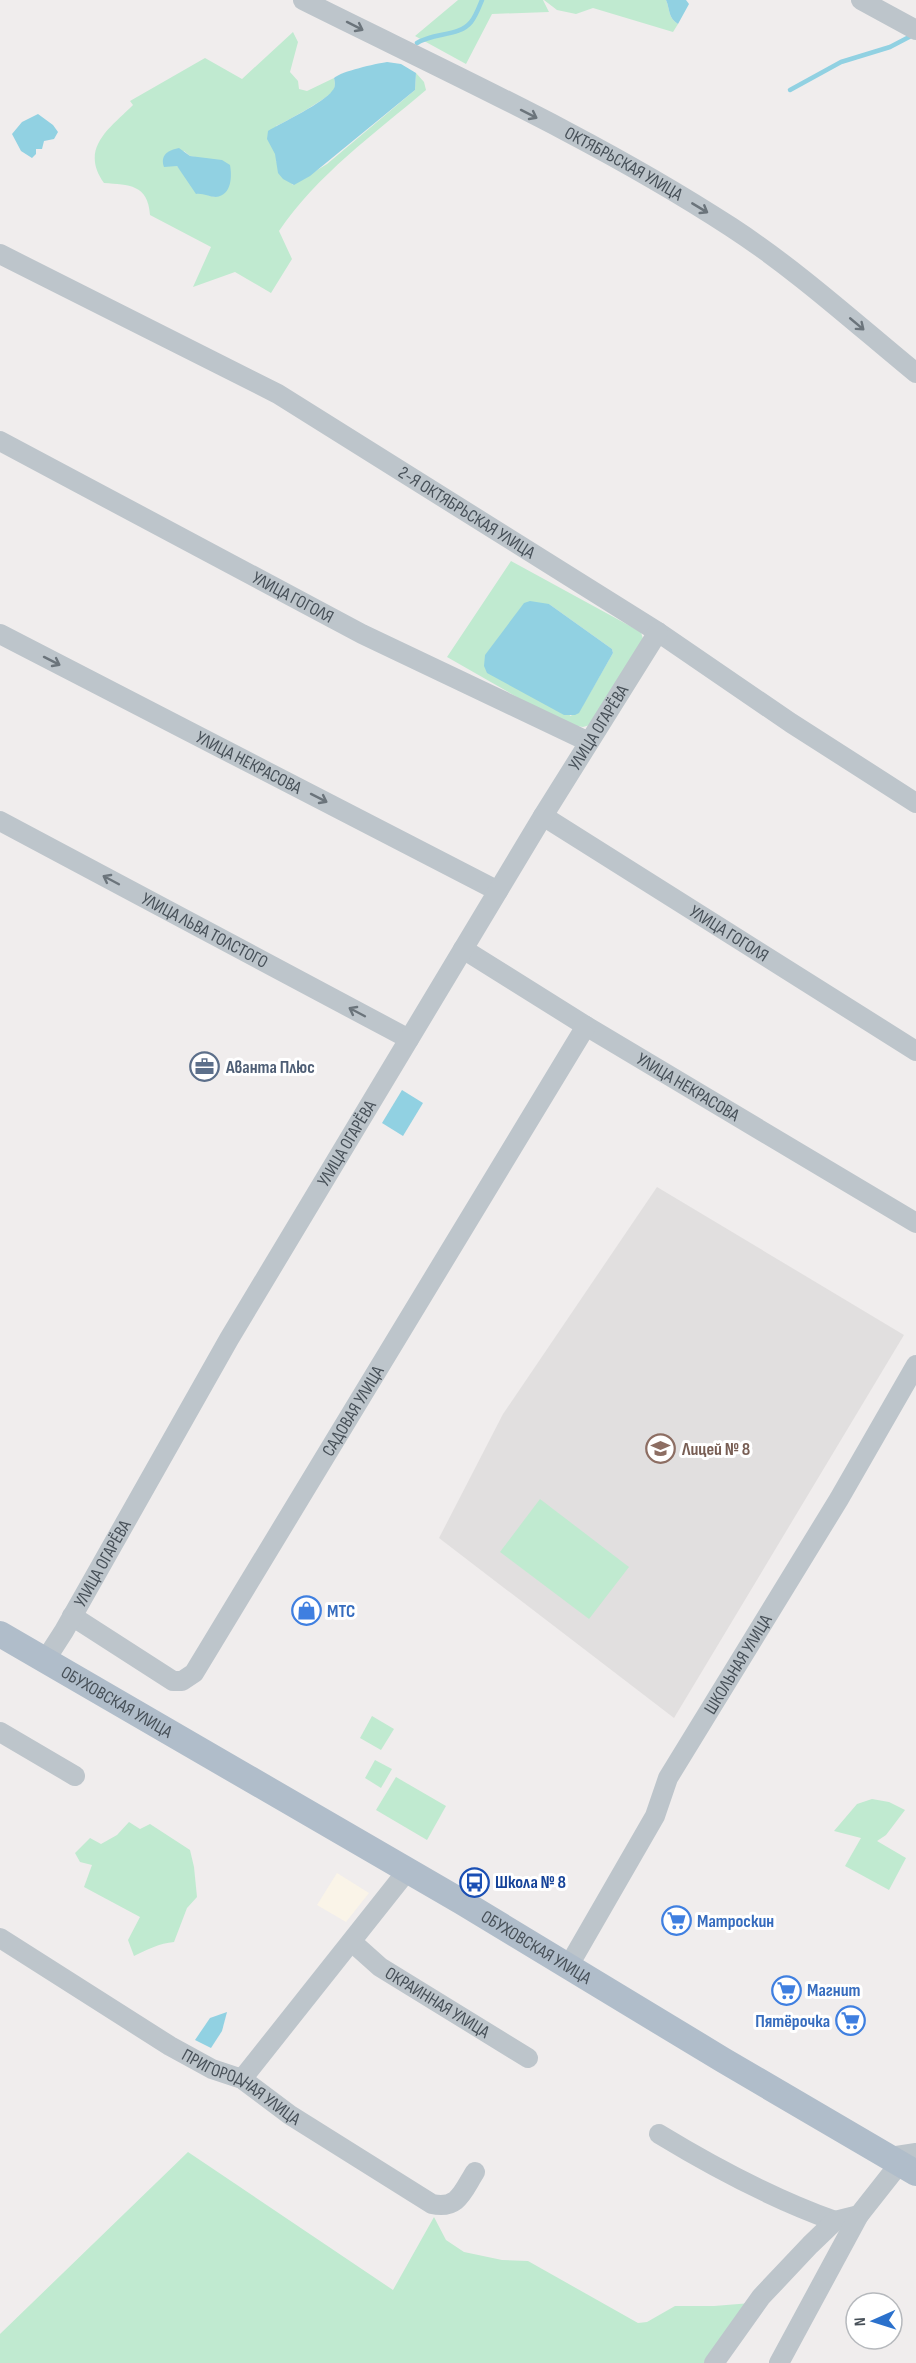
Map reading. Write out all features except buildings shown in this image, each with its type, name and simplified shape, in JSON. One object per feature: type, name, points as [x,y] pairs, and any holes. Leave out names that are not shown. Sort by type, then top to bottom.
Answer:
[{"type":"main road","name":"ОБУХОВСКАЯ УЛИЦА","points":[[0,1634],[568,1967],[905,2161]]},
{"type":"street","name":"ОКТЯБРЬСКАЯ УЛИЦА","points":[[303,0],[582,141],[690,202],[791,270],[916,373]]},
{"type":"street","points":[[861,0],[916,30]]},
{"type":"street","name":"2-Я ОКТЯБРЬСКАЯ УЛИЦА","points":[[0,254],[278,394],[658,632],[791,723],[916,803]]},
{"type":"street","name":"УЛИЦА ГОГОЛЯ","points":[[0,441],[362,634],[589,742]]},
{"type":"street","name":"УЛИЦА ОГАРЁВА","points":[[46,1659],[229,1339],[543,816],[658,632]]},
{"type":"street","name":"УЛИЦА НЕКРАСОВА","points":[[0,634],[498,891]]},
{"type":"street","name":"УЛИЦА ГОГОЛЯ","points":[[543,816],[916,1051]]},
{"type":"street","name":"УЛИЦА ЛЬВА ТОЛСТОГО","points":[[0,821],[409,1039]]},
{"type":"street","name":"УЛИЦА НЕКРАСОВА","points":[[463,950],[916,1223]]},
{"type":"street","name":"САДОВАЯ УЛИЦА","points":[[72,1616],[172,1681],[182,1681],[194,1673],[586,1026]]},
{"type":"street","name":"ШКОЛЬНАЯ УЛИЦА","points":[[568,1967],[655,1816],[668,1778],[839,1499],[916,1365]]},
{"type":"street","points":[[0,1732],[75,1776]]},
{"type":"street","points":[[242,2079],[407,1871]]},
{"type":"street","name":"ПРИГОРОДНАЯ УЛИЦА","points":[[0,1938],[170,2046],[212,2070],[242,2079],[290,2115],[417,2197],[443,2207],[451,2204],[460,2196],[475,2172]]},
{"type":"street","name":"ОКРАИННАЯ УЛИЦА","points":[[352,1942],[380,1967],[528,2058]]},
{"type":"street","points":[[658,2134],[769,2194],[835,2222]]},
{"type":"street","points":[[779,2363],[859,2215],[905,2161]]},
{"type":"street","points":[[714,2363],[761,2298],[810,2245],[835,2222],[859,2215]]},
{"type":"shaded area","name":"Лицей № 8","points":[[657,1187],[904,1335],[674,1718],[439,1538],[503,1414]]},
{"type":"shaded area","points":[[337,1873],[369,1893],[346,1922],[317,1905]]},
{"type":"green space","points":[[458,0],[543,0],[549,12],[492,14],[466,64],[415,36]]},
{"type":"green space","points":[[544,0],[666,0],[671,16],[678,24],[673,32],[593,8],[576,14],[557,10]]},
{"type":"green space","points":[[293,32],[298,42],[290,72],[298,81],[299,89],[307,91],[334,78],[335,84],[332,92],[306,110],[276,126],[276,161],[293,185],[327,164],[415,90],[416,73],[424,82],[426,90],[328,173],[294,211],[279,231],[292,259],[271,293],[235,272],[193,287],[211,247],[150,215],[145,197],[136,188],[104,183],[97,171],[95,159],[100,140],[133,105],[130,101],[205,58],[242,79]],"holes":[[[184,151],[190,156],[200,158],[226,191],[216,197],[203,193],[177,166],[169,165]]]},
{"type":"green space","points":[[511,561],[641,632],[643,639],[590,725],[583,727],[564,724],[447,657]],"holes":[[[549,604],[612,649],[613,653],[579,712],[570,716]]]},
{"type":"green space","points":[[540,1499],[629,1567],[589,1619],[500,1552]]},
{"type":"green space","points":[[372,1716],[394,1729],[381,1750],[360,1738]]},
{"type":"green space","points":[[375,1760],[392,1769],[381,1788],[365,1778]]},
{"type":"green space","points":[[396,1777],[446,1806],[427,1840],[376,1810]]},
{"type":"green space","points":[[872,1799],[889,1802],[905,1810],[886,1835],[877,1841],[906,1858],[889,1890],[845,1866],[861,1838],[834,1831],[857,1804]]},
{"type":"green space","points":[[129,1822],[140,1829],[150,1824],[190,1850],[197,1897],[187,1908],[174,1942],[158,1945],[134,1956],[128,1940],[140,1917],[84,1887],[92,1865],[80,1862],[75,1853],[90,1838],[101,1844],[117,1835]]},
{"type":"green space","points":[[188,2152],[393,2290],[434,2217],[446,2240],[464,2252],[502,2260],[528,2261],[638,2323],[647,2322],[675,2306],[751,2303],[707,2363],[0,2363],[0,2334]]},
{"type":"water","points":[[666,0],[686,0],[689,4],[678,24],[671,16]]},
{"type":"water","points":[[387,62],[401,64],[416,73],[415,90],[310,176],[294,185],[283,179],[278,173],[275,154],[267,139],[268,131],[328,96],[334,88],[334,78],[338,75]]},
{"type":"water","points":[[38,114],[53,125],[58,132],[54,139],[44,141],[42,149],[36,149],[36,154],[32,158],[21,151],[12,134],[22,122]]},
{"type":"water","points":[[179,148],[190,156],[222,160],[230,165],[231,179],[225,193],[216,197],[196,194],[177,166],[164,167],[164,156],[171,150]]},
{"type":"water","points":[[530,601],[549,604],[612,649],[613,653],[579,713],[575,715],[564,715],[487,673],[484,666],[485,655],[524,603]]},
{"type":"water","points":[[402,1090],[423,1103],[403,1136],[382,1123]]},
{"type":"water","points":[[227,2012],[222,2031],[211,2048],[195,2040],[210,2018]]},
{"type":"waterway","points":[[417,43],[466,27],[482,0]]},
{"type":"waterway","points":[[790,90],[841,62],[890,47],[911,36]]},
{"type":"place","name":"Аванта Плюс","points":[[205,1067]]},
{"type":"place","name":"Лицей № 8","points":[[661,1449]]},
{"type":"place","name":"МТС","points":[[306,1611]]},
{"type":"place","name":"Школа № 8","points":[[474,1882]]},
{"type":"place","name":"Матроскин","points":[[676,1921]]},
{"type":"place","name":"Магнит","points":[[786,1990]]},
{"type":"place","name":"Пятёрочка","points":[[851,2021]]}]
